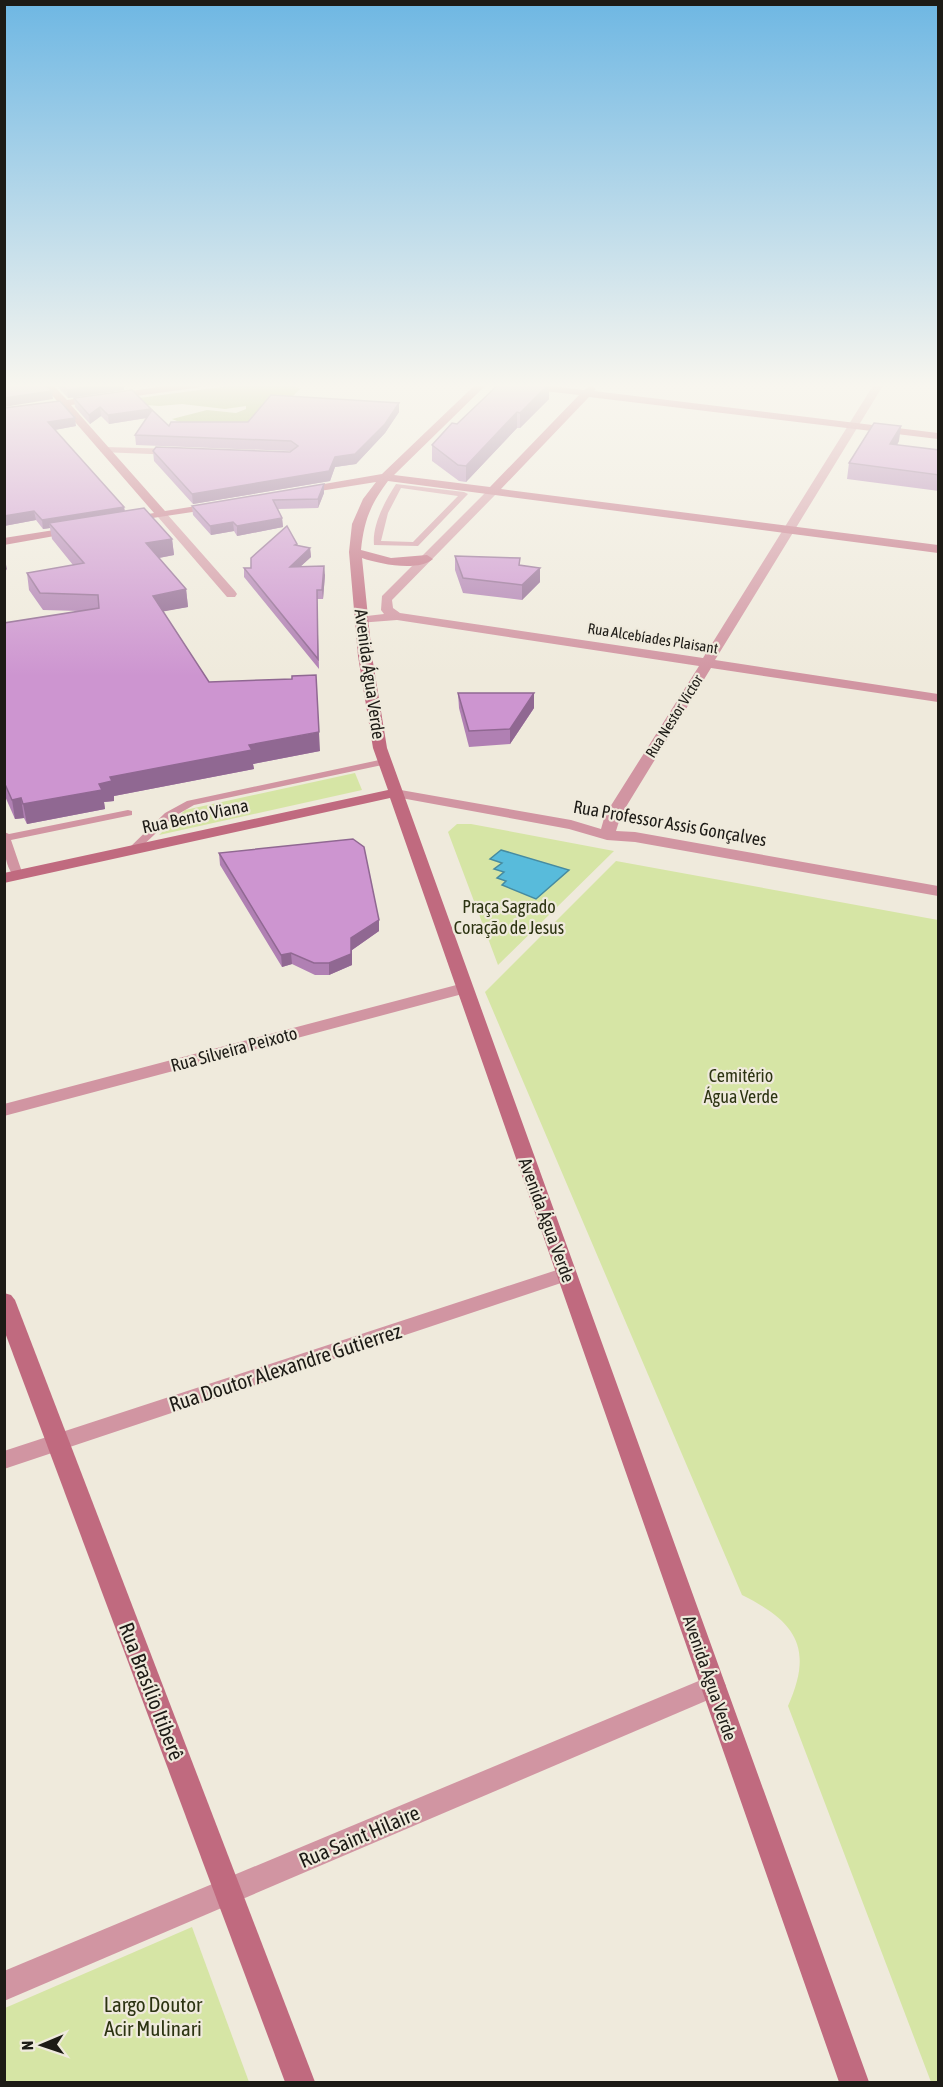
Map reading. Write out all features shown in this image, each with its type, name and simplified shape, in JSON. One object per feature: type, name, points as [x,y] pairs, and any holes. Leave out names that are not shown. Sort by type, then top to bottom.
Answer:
[{"type":"main road","points":[[133,481],[162,515]]},
{"type":"main road","points":[[293,493],[360,481]]},
{"type":"main road","name":"Avenida Água Verde","points":[[382,481],[363,511],[356,537],[355,552],[373,716],[384,762],[854,2082]]},
{"type":"main road","points":[[419,481],[939,549]]},
{"type":"main road","points":[[493,491],[502,481]]},
{"type":"main road","points":[[116,523],[224,504]]},
{"type":"main road","points":[[4,542],[82,528]]},
{"type":"main road","points":[[355,552],[371,559],[393,562],[427,559]]},
{"type":"main road","name":"Rua Bento Viana","points":[[11,876],[394,793]]},
{"type":"main road","name":"Rua Brasílio Itiberê","points":[[4,1300],[300,2082]]},
{"type":"street","name":"Rua Nestor Victor","points":[[607,835],[613,815],[819,481]]},
{"type":"street","points":[[397,616],[387,610],[386,599],[493,491]]},
{"type":"street","points":[[162,515],[231,594]]},
{"type":"street","name":"Rua Alcebíades Plaisant","points":[[362,620],[397,616],[939,698]]},
{"type":"street","name":"Rua Professor Assis Gonçalves","points":[[394,793],[571,825],[607,835],[635,837],[939,891]]},
{"type":"street","name":"Rua Silveira Peixoto","points":[[4,1110],[464,988]]},
{"type":"street","name":"Rua Doutor Alexandre Gutierrez","points":[[4,1460],[566,1274]]},
{"type":"street","name":"Rua Saint Hilaire","points":[[4,1986],[713,1686]]},
{"type":"lane","points":[[399,486],[464,495],[415,544],[377,543],[381,519],[399,486]]},
{"type":"lane","points":[[132,850],[169,814],[190,803],[384,762]]},
{"type":"lane","points":[[11,876],[5,837],[128,813]]},
{"type":"green space","points":[[355,773],[362,790],[159,835],[185,810]]},
{"type":"green space","name":"Praça Sagrado Coração de Jesus","points":[[457,824],[471,824],[614,851],[498,965],[448,832]],"holes":[[[501,850],[568,870],[502,885],[507,881],[498,878],[504,872],[495,869],[502,863]]]},
{"type":"green space","name":"Cemitério Água Verde","points":[[616,861],[938,920],[938,2082],[931,2082],[788,1706],[796,1686],[799,1668],[799,1653],[795,1639],[776,1616],[742,1595],[485,992]]},
{"type":"green space","name":"Largo Doutor Acir Mulinari","points":[[192,1927],[249,2082],[5,2082],[5,2008]]},
{"type":"water","points":[[501,850],[569,870],[536,899],[502,885],[506,881],[497,878],[504,872],[494,869],[502,863],[490,859]]},
{"type":"building","points":[[4,481],[101,481],[124,507],[42,520],[34,511],[4,516]]},
{"type":"building","points":[[181,481],[267,481],[192,494]]},
{"type":"building","points":[[324,484],[318,499],[273,500],[282,518],[237,526],[233,522],[210,526],[192,506]]},
{"type":"building","points":[[144,508],[172,539],[146,543],[186,589],[153,596],[209,682],[292,679],[292,676],[316,675],[319,732],[249,745],[252,750],[110,777],[112,781],[99,784],[102,790],[23,804],[21,798],[12,800],[4,782],[4,623],[99,608],[98,595],[40,593],[27,573],[84,563],[49,523]]},
{"type":"building","points":[[287,526],[297,544],[295,545],[310,548],[290,567],[324,566],[322,590],[317,590],[318,659],[244,568],[251,568],[251,558]]},
{"type":"building","points":[[455,556],[520,558],[519,565],[540,568],[522,585],[463,578]]},
{"type":"building","points":[[458,693],[534,693],[510,729],[469,731]]},
{"type":"building","points":[[353,839],[364,847],[379,920],[351,938],[351,954],[329,963],[314,963],[291,953],[281,955],[219,853]]}]
